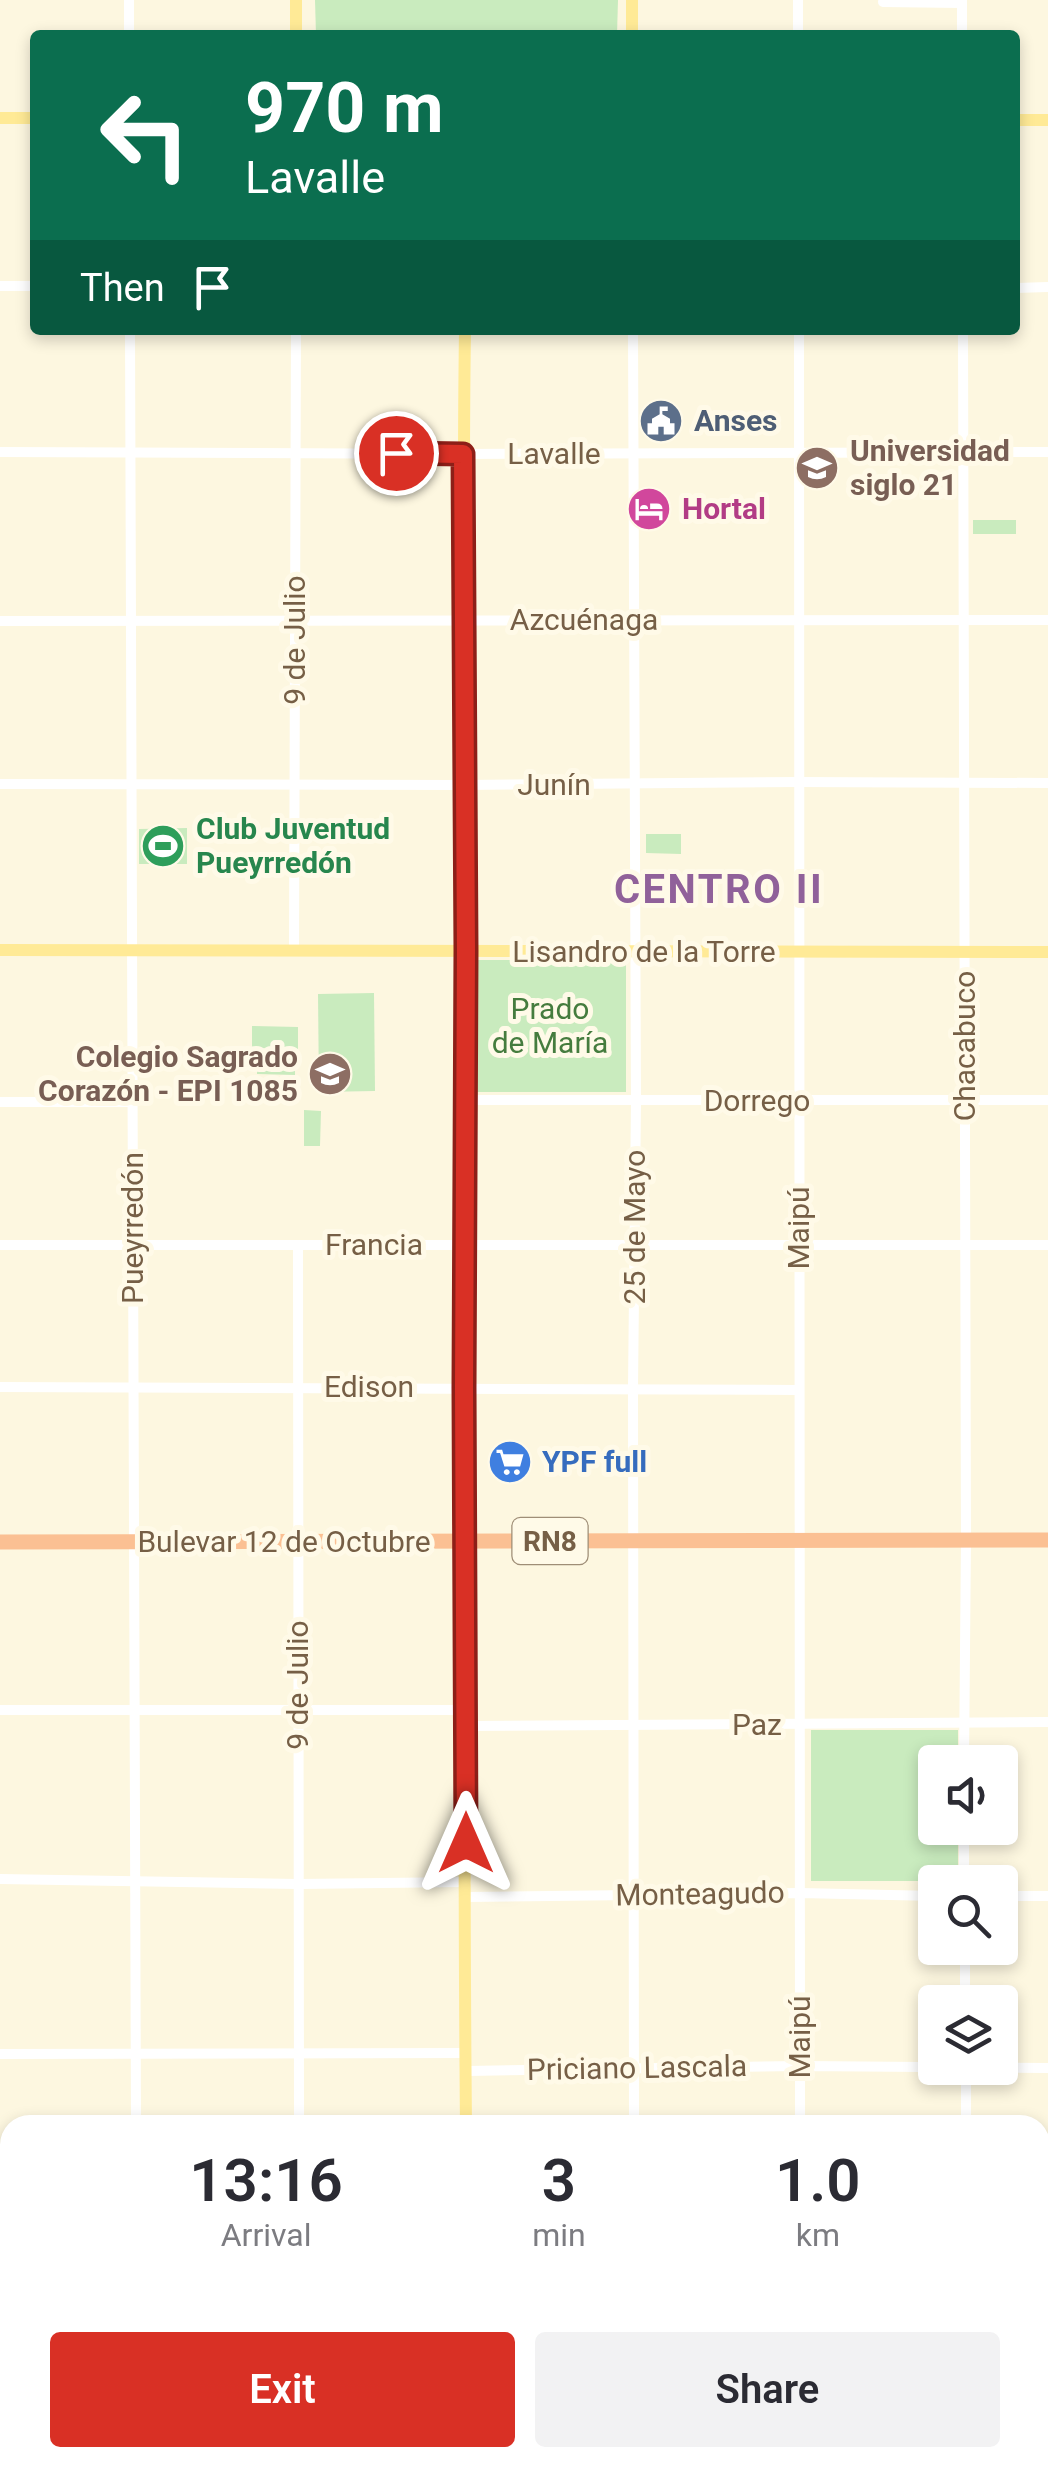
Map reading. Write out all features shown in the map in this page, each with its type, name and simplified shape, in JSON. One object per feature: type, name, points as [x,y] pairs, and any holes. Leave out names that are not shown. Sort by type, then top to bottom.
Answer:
[{"type":"highway","name":"Bulevar 12 de Octubre","points":[[0,1542],[1048,1540]]},
{"type":"main road","points":[[296,0],[296,30]]},
{"type":"main road","points":[[632,0],[632,30]]},
{"type":"main road","points":[[0,118],[30,118]]},
{"type":"main road","points":[[1020,120],[1048,120]]},
{"type":"main road","points":[[465,335],[466,2115]]},
{"type":"main road","name":"Lisandro de la Torre","points":[[0,950],[1048,952]]},
{"type":"street","points":[[129,0],[129,30]]},
{"type":"street","points":[[798,0],[798,30]]},
{"type":"street","points":[[883,2],[962,2],[962,30]]},
{"type":"street","points":[[0,286],[30,286]]},
{"type":"street","points":[[1020,288],[1048,287]]},
{"type":"street","name":"Pueyrredón","points":[[130,335],[136,2115]]},
{"type":"street","name":"9 de Julio","points":[[294,950],[296,335]]},
{"type":"street","name":"25 de Mayo","points":[[633,335],[634,2115]]},
{"type":"street","name":"Maipú","points":[[799,335],[800,2115]]},
{"type":"street","name":"Chacabuco","points":[[963,335],[964,1745]]},
{"type":"street","name":"Lavalle","points":[[0,452],[1048,452]]},
{"type":"street","name":"Azcuénaga","points":[[0,621],[1048,620]]},
{"type":"street","name":"Junín","points":[[0,784],[1048,783]]},
{"type":"street","name":"Dorrego","points":[[466,1100],[1048,1100]]},
{"type":"street","points":[[0,1102],[132,1102]]},
{"type":"street","name":"Francia","points":[[0,1245],[1048,1245]]},
{"type":"street","name":"9 de Julio","points":[[298,1245],[298,2115]]},
{"type":"street","name":"Edison","points":[[0,1388],[798,1390]]},
{"type":"street","points":[[0,1710],[466,1710]]},
{"type":"street","name":"Paz","points":[[466,1726],[1048,1722]]},
{"type":"street","name":"Monteagudo","points":[[0,1879],[634,1895],[918,1896]]},
{"type":"street","points":[[1018,1896],[1048,1896]]},
{"type":"street","points":[[0,2054],[466,2053]]},
{"type":"street","name":"Priciano Lascala","points":[[466,2071],[918,2067]]},
{"type":"street","name":"Priciano Lascala","points":[[1018,2068],[1048,2068]]},
{"type":"street","points":[[966,2085],[966,2115]]},
{"type":"green space","points":[[315,0],[618,0],[617,30],[316,30]]},
{"type":"green space","points":[[973,520],[1016,520],[1016,534],[973,534]]},
{"type":"green space","name":"Club Juventud Pueyrredón","points":[[187,828],[187,864],[139,864],[139,829]]},
{"type":"green space","points":[[646,834],[681,834],[681,854],[646,853]]},
{"type":"green space","name":"Prado de María","points":[[474,960],[626,960],[626,1092],[474,1092]]},
{"type":"green space","points":[[374,993],[375,1091],[319,1092],[318,994]]},
{"type":"green space","points":[[252,1026],[298,1027],[298,1049],[252,1048]]},
{"type":"green space","points":[[257,1055],[295,1056],[295,1075],[257,1074]]},
{"type":"green space","points":[[304,1110],[321,1111],[320,1146],[304,1146]]},
{"type":"green space","points":[[811,1730],[958,1730],[958,1745],[918,1745],[918,1845],[958,1845],[958,1865],[918,1865],[918,1881],[811,1881]]},
{"type":"place","name":"Anses","points":[[661,421]]},
{"type":"place","name":"Universidad siglo 21","points":[[817,468]]},
{"type":"place","name":"Hortal","points":[[649,509]]},
{"type":"place","name":"Club Juventud Pueyrredón","points":[[163,846]]},
{"type":"place","name":"Colegio Sagrado Corazón - EPI 1085","points":[[330,1074]]},
{"type":"place","name":"YPF full","points":[[510,1462]]},
{"type":"district","name":"CENTRO II","points":[[719,889]]},
{"type":"route","points":[[396,453],[463,454],[466,1843]]}]
